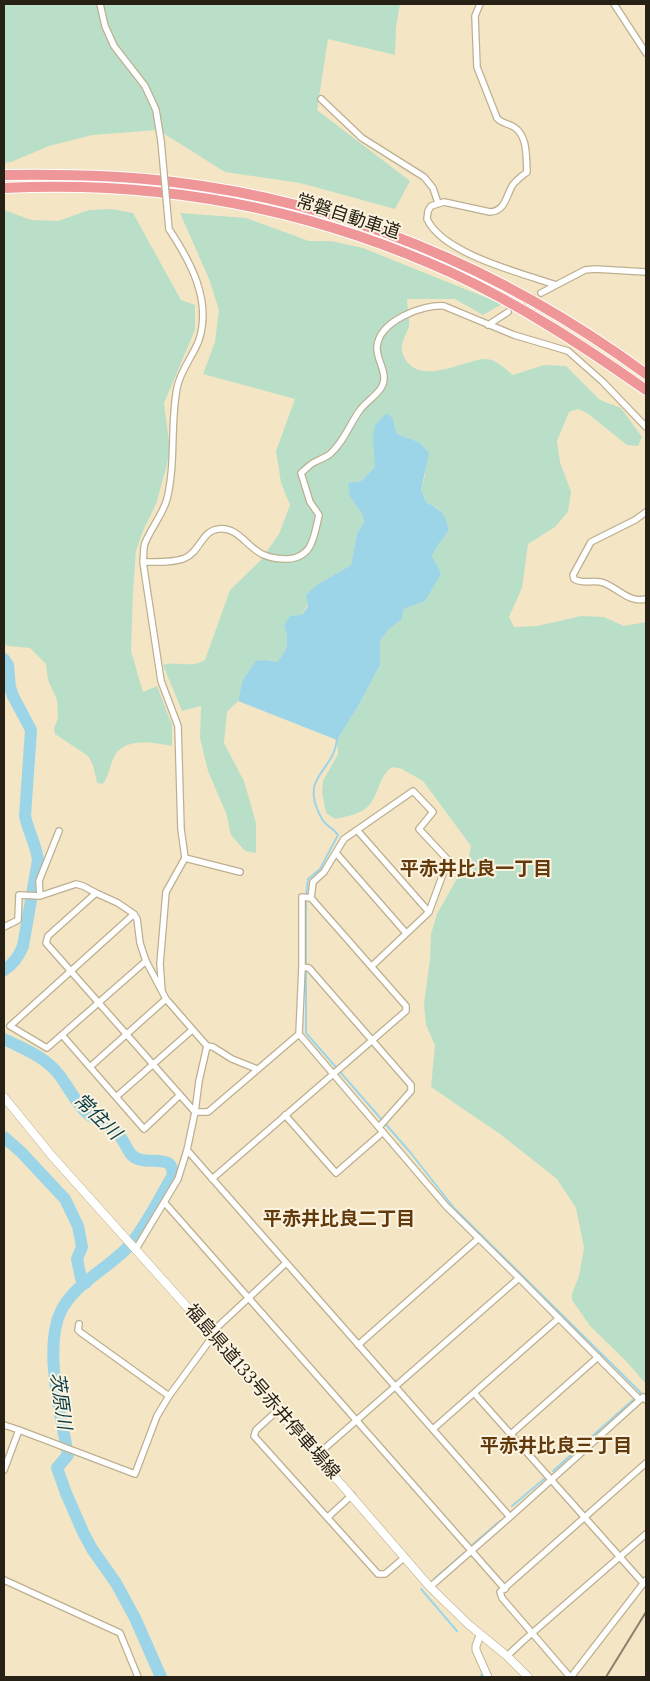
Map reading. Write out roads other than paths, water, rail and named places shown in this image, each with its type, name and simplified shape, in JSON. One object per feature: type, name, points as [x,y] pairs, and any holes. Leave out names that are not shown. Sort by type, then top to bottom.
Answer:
[{"type":"highway","name":"常磐自動車道","points":[[4,175],[106,176],[174,182],[276,200],[379,229],[417,244],[496,281],[586,333],[646,374]]},
{"type":"highway","name":"常磐自動車道","points":[[4,188],[42,186],[122,188],[178,193],[230,201],[275,211],[371,239],[454,274],[496,296],[582,346],[646,390]]},
{"type":"main road","name":"福島県道133号赤井停車場線","points":[[4,1097],[52,1156],[212,1334],[430,1587],[480,1635],[507,1656],[528,1677]]},
{"type":"street","points":[[100,4],[105,26],[114,46],[145,86],[156,110],[161,141],[169,229],[187,256],[199,287],[203,315],[199,339],[177,386],[173,418],[173,460],[167,500],[144,544],[143,562],[160,681],[178,726],[181,829],[185,858],[166,892],[160,964],[162,991]]},
{"type":"street","points":[[480,4],[475,16],[477,67],[497,118],[500,122],[514,127],[522,136],[525,143],[527,172],[517,180],[504,204],[496,212],[444,202],[431,206],[427,219],[435,231],[470,255],[556,285]]},
{"type":"street","points":[[614,4],[646,53]]},
{"type":"street","points":[[321,99],[362,138],[424,177],[433,188],[438,203]]},
{"type":"street","points":[[540,293],[586,270],[646,272]]},
{"type":"street","points":[[143,562],[186,558],[197,549],[207,534],[217,529],[231,530],[263,554],[280,559],[296,558],[310,549],[319,515],[310,502],[301,473],[311,464],[328,456],[350,429],[360,409],[380,390],[385,374],[377,347],[381,336],[391,324],[402,316],[419,309],[444,306],[514,336],[568,351],[603,382],[646,427]]},
{"type":"street","points":[[488,325],[508,312]]},
{"type":"street","points":[[646,512],[635,520],[591,542],[573,575],[574,579],[581,582],[592,580],[603,583],[632,600],[646,599]]},
{"type":"street","points":[[308,898],[313,882],[324,872],[344,839],[413,791],[420,798],[433,812],[419,829],[448,860],[429,912],[372,966]]},
{"type":"street","points":[[357,830],[429,912]]},
{"type":"street","points":[[37,896],[39,882],[59,831]]},
{"type":"street","points":[[336,853],[406,932]]},
{"type":"street","points":[[185,858],[240,872]]},
{"type":"street","points":[[4,927],[18,920],[20,895],[37,896],[76,884],[118,903],[134,914],[137,919],[140,944],[146,961],[166,998],[192,1030],[207,1046],[213,1047],[257,1070]]},
{"type":"street","points":[[96,893],[48,936],[46,943],[195,1112],[208,1112],[299,1034],[305,967],[302,897],[308,898],[372,966],[406,1006],[406,1011],[212,1179]]},
{"type":"street","points":[[134,914],[10,1026],[47,1048],[146,961]]},
{"type":"street","points":[[285,1115],[336,1172],[382,1126],[411,1091],[411,1085],[305,967]]},
{"type":"street","points":[[90,1067],[166,998]]},
{"type":"street","points":[[116,1097],[192,1030]]},
{"type":"street","points":[[299,1034],[336,1071],[446,1206],[598,1358],[643,1400],[430,1587]]},
{"type":"street","points":[[62,1035],[144,1129],[180,1095]]},
{"type":"street","points":[[133,1246],[178,1179],[195,1112],[199,1081],[207,1046]]},
{"type":"street","points":[[186,1150],[510,1518]]},
{"type":"street","points":[[164,1202],[505,1589]]},
{"type":"street","points":[[358,1345],[478,1238]]},
{"type":"street","points":[[4,1425],[135,1474],[157,1416],[212,1334],[286,1263]]},
{"type":"street","points":[[317,1455],[519,1278]]},
{"type":"street","points":[[432,1430],[559,1318]]},
{"type":"street","points":[[79,1324],[78,1330],[80,1332],[169,1396]]},
{"type":"street","points":[[511,1434],[598,1358]]},
{"type":"street","points":[[474,1393],[511,1434],[552,1480],[586,1518],[620,1556],[644,1582],[570,1677],[502,1598],[500,1592],[586,1518],[646,1463]]},
{"type":"street","points":[[278,1410],[256,1430],[254,1436],[378,1574],[385,1574],[405,1557]]},
{"type":"street","points":[[4,1470],[19,1430]]},
{"type":"street","points":[[328,1517],[352,1495]]},
{"type":"street","points":[[507,1656],[646,1534]]},
{"type":"street","points":[[4,1580],[120,1632],[138,1677]]},
{"type":"street","points":[[480,1635],[476,1650],[488,1677]]},
{"type":"water","points":[[387,413],[393,419],[397,434],[419,442],[429,453],[421,490],[427,503],[436,507],[442,513],[449,530],[432,556],[441,574],[425,601],[404,609],[402,619],[389,629],[380,641],[380,665],[360,703],[337,740],[238,701],[243,680],[256,661],[277,662],[284,653],[287,645],[287,636],[284,625],[290,616],[302,615],[308,606],[306,595],[318,584],[351,565],[357,533],[364,523],[362,514],[350,496],[348,483],[361,481],[375,467],[373,439],[375,425]]},
{"type":"waterway","name":"常住川","points":[[4,659],[8,665],[10,687],[13,696],[31,730],[25,816],[38,860],[23,946],[16,960],[4,970]]},
{"type":"waterway","points":[[306,895],[308,879],[320,869],[338,835],[322,819],[315,804],[314,793],[315,783],[335,750],[337,738]]},
{"type":"waterway","points":[[306,900],[306,965]]},
{"type":"waterway","points":[[306,970],[306,1033],[410,1152],[454,1208],[640,1393]]},
{"type":"waterway","name":"茨原川","points":[[4,1039],[34,1054],[54,1069],[83,1109],[113,1128],[135,1158],[164,1162],[169,1164],[172,1169],[172,1177],[133,1241],[119,1256],[82,1285],[67,1301],[56,1326],[53,1362],[68,1455],[57,1468],[83,1532],[92,1549],[116,1583],[135,1618],[161,1677]]},
{"type":"waterway","name":"茨原川","points":[[4,1137],[21,1152],[65,1199],[78,1226],[82,1247],[77,1259],[81,1278],[86,1283]]},
{"type":"waterway","points":[[553,1471],[634,1399]]},
{"type":"waterway","points":[[512,1506],[544,1479]]},
{"type":"waterway","points":[[472,1545],[500,1521]]},
{"type":"waterway","points":[[434,1579],[464,1553]]},
{"type":"waterway","points":[[421,1589],[457,1631]]},
{"type":"tunnel","points":[[516,307],[541,293]]},
{"type":"railway","points":[[606,1677],[646,1612]]},
{"type":"district","name":"平赤井比良一丁目","points":[[476,870]]},
{"type":"district","name":"平赤井比良二丁目","points":[[339,1220]]},
{"type":"district","name":"平赤井比良三丁目","points":[[556,1447]]}]
